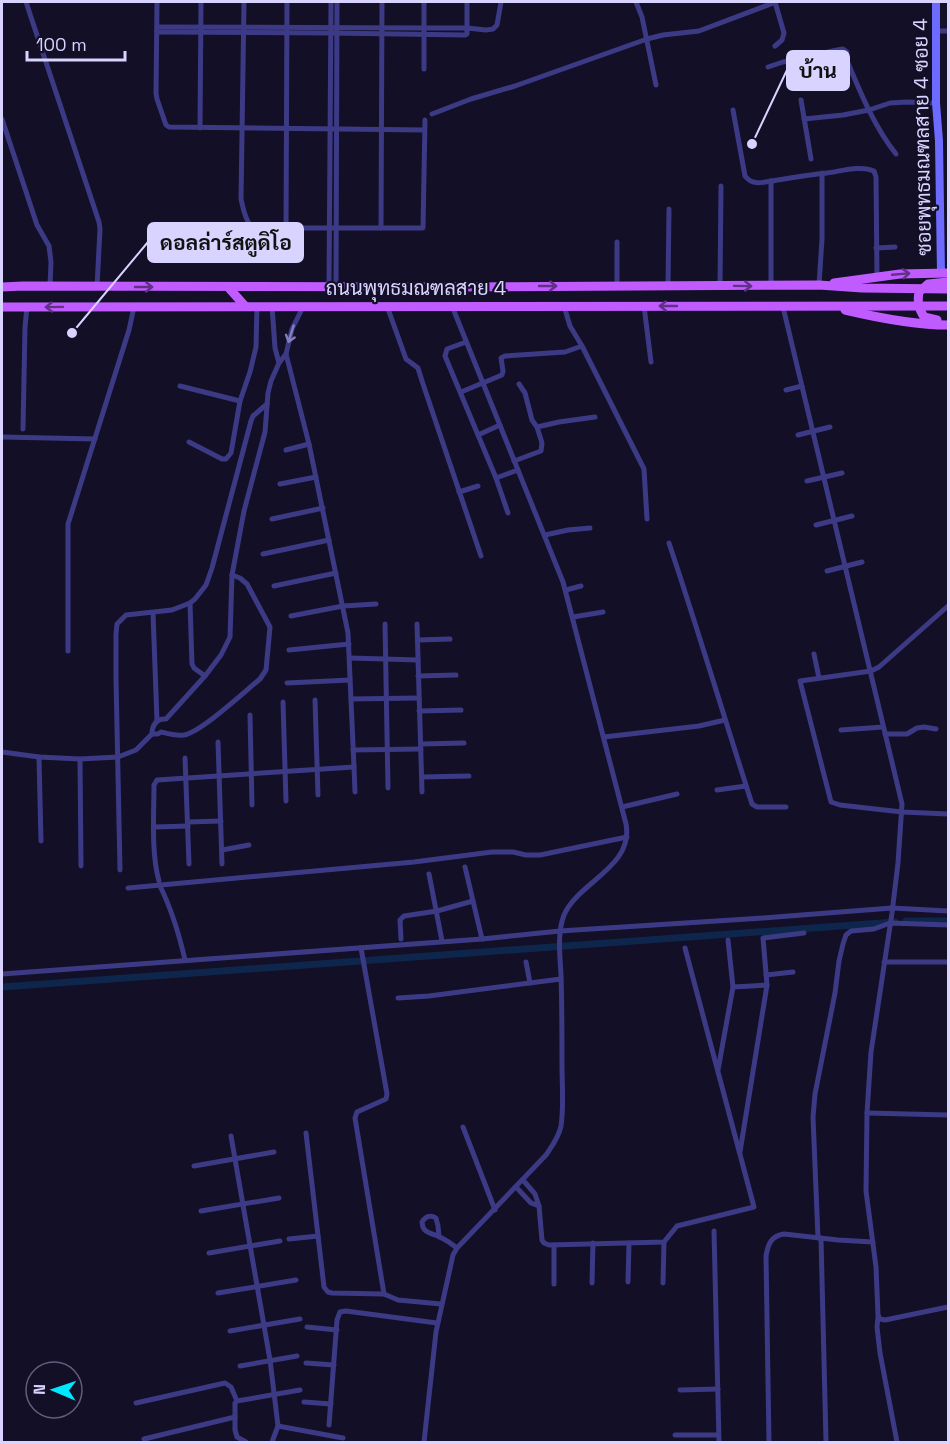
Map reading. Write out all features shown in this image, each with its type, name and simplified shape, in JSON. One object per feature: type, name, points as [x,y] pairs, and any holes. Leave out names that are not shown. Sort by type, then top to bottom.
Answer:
[{"type":"main road","name":"ถนนพุทธมณฑลสาย 4","points":[[2,287],[771,287],[821,285],[900,274],[945,273]]},
{"type":"main road","points":[[948,282],[928,284],[919,292],[918,302],[924,317],[948,320]]},
{"type":"main road","name":"ถนนพุทธมณฑลสาย 4","points":[[821,285],[948,289]]},
{"type":"main road","points":[[224,287],[245,306]]},
{"type":"main road","name":"ถนนพุทธมณฑลสาย 4","points":[[2,307],[948,306]]},
{"type":"main road","name":"ถนนพุทธมณฑลสาย 4","points":[[831,307],[894,320],[948,325]]},
{"type":"street","points":[[26,2],[99,222],[97,287]]},
{"type":"street","points":[[157,2],[156,93],[166,125],[170,128],[424,130]]},
{"type":"street","points":[[200,128],[201,2]]},
{"type":"street","points":[[244,2],[241,199],[249,224],[255,227],[286,228],[423,228],[425,120]]},
{"type":"street","points":[[286,228],[287,2]]},
{"type":"street","points":[[331,2],[337,129],[332,287]]},
{"type":"street","points":[[333,228],[330,128],[337,2]]},
{"type":"street","points":[[381,228],[382,2]]},
{"type":"street","points":[[424,2],[424,69]]},
{"type":"street","points":[[157,30],[424,31],[465,35],[467,2]]},
{"type":"street","points":[[467,28],[486,30],[496,27],[501,2]]},
{"type":"street","points":[[636,2],[647,39],[656,85]]},
{"type":"street","points":[[432,114],[647,39],[699,31],[776,2],[784,33],[782,40],[775,46]]},
{"type":"street","name":"ซอยพุทธมณฑลสาย 4 ซอย 4","points":[[936,2],[939,196],[945,273]]},
{"type":"street","points":[[937,31],[948,31]]},
{"type":"street","points":[[768,67],[808,56],[845,50],[847,52],[845,56],[868,110],[896,154]]},
{"type":"street","points":[[801,100],[811,159]]},
{"type":"street","points":[[804,119],[843,115],[890,103],[936,103]]},
{"type":"street","points":[[733,110],[745,176],[752,182],[771,182],[865,168],[874,171],[876,177],[877,277]]},
{"type":"street","points":[[2,119],[37,225],[49,246],[50,286]]},
{"type":"street","points":[[821,285],[822,173]]},
{"type":"street","points":[[771,182],[771,287]]},
{"type":"street","points":[[720,286],[721,186]]},
{"type":"street","points":[[939,196],[948,196]]},
{"type":"street","points":[[669,209],[669,286]]},
{"type":"street","points":[[617,242],[617,287]]},
{"type":"street","points":[[876,248],[896,247]]},
{"type":"street","points":[[189,442],[217,458],[229,457],[231,453],[240,401],[256,347],[257,306]]},
{"type":"street","points":[[272,306],[275,348],[279,363]]},
{"type":"street","points":[[152,734],[158,734],[166,726],[166,719],[205,676],[221,655],[230,637],[232,575],[244,511],[265,432],[271,381],[286,354],[292,329],[304,306]]},
{"type":"street","points":[[387,306],[406,359],[418,368],[481,556]]},
{"type":"street","points":[[424,1443],[437,1323],[451,1260],[458,1248],[546,1155],[561,1127],[563,1104],[560,931],[562,921],[568,908],[616,860],[627,837],[622,807],[566,590],[452,306]]},
{"type":"street","points":[[564,306],[570,326],[644,469],[646,519]]},
{"type":"street","points":[[644,306],[651,362]]},
{"type":"street","points":[[23,429],[27,307]]},
{"type":"street","points":[[68,651],[68,524],[129,330],[134,307]]},
{"type":"street","points":[[783,307],[902,804],[898,863],[871,1052],[867,1113],[866,1191],[876,1267],[880,1353],[897,1443]]},
{"type":"street","points":[[466,342],[449,348],[445,352],[508,513]]},
{"type":"street","points":[[461,392],[503,373],[501,358],[505,356],[565,352],[582,346]]},
{"type":"street","points":[[286,354],[323,508],[349,644],[355,792]]},
{"type":"street","points":[[514,461],[541,451],[542,443],[532,420],[525,393],[519,384]]},
{"type":"street","points":[[180,386],[240,401]]},
{"type":"street","points":[[786,390],[802,386]]},
{"type":"street","points":[[120,870],[117,624],[126,615],[172,610],[190,603],[206,585],[251,420],[267,404]]},
{"type":"street","points":[[537,427],[595,417]]},
{"type":"street","points":[[478,435],[500,426]]},
{"type":"street","points":[[798,435],[830,427]]},
{"type":"street","points":[[2,437],[95,439]]},
{"type":"street","points":[[286,450],[309,444]]},
{"type":"street","points":[[496,478],[518,470]]},
{"type":"street","points":[[807,481],[842,472]]},
{"type":"street","points":[[280,484],[316,477]]},
{"type":"street","points":[[459,492],[478,486]]},
{"type":"street","points":[[272,519],[323,508]]},
{"type":"street","points":[[816,525],[852,516]]},
{"type":"street","points":[[545,535],[590,528]]},
{"type":"street","points":[[263,554],[329,540]]},
{"type":"street","points":[[669,543],[752,804],[754,806],[786,807]]},
{"type":"street","points":[[827,572],[862,562]]},
{"type":"street","points":[[274,586],[336,573]]},
{"type":"street","points":[[161,732],[183,735],[196,730],[265,673],[270,627],[247,584],[232,575]]},
{"type":"street","points":[[566,590],[581,586]]},
{"type":"street","points":[[190,603],[192,664],[205,676]]},
{"type":"street","points":[[291,616],[343,606],[376,604]]},
{"type":"street","points":[[948,606],[884,664],[871,671],[800,681],[831,802],[902,812],[948,814]]},
{"type":"street","points":[[573,617],[603,612]]},
{"type":"street","points":[[2,752],[80,759],[118,758],[136,750],[152,734],[157,721],[153,613]]},
{"type":"street","points":[[385,624],[388,788]]},
{"type":"street","points":[[417,624],[422,792]]},
{"type":"street","points":[[418,640],[450,639]]},
{"type":"street","points":[[289,650],[349,644]]},
{"type":"street","points":[[814,654],[819,678]]},
{"type":"street","points":[[350,658],[418,660]]},
{"type":"street","points":[[418,676],[456,675]]},
{"type":"street","points":[[288,683],[350,680]]},
{"type":"street","points":[[351,699],[418,698]]},
{"type":"street","points":[[315,700],[318,795]]},
{"type":"street","points":[[283,702],[286,801]]},
{"type":"street","points":[[419,711],[461,710]]},
{"type":"street","points":[[250,715],[252,805]]},
{"type":"street","points":[[157,721],[166,719]]},
{"type":"street","points":[[604,737],[699,726],[725,720]]},
{"type":"street","points":[[841,730],[883,727]]},
{"type":"street","points":[[885,734],[907,734],[924,727],[936,729]]},
{"type":"street","points":[[218,742],[222,864]]},
{"type":"street","points":[[353,750],[464,743]]},
{"type":"street","points":[[39,757],[41,841]]},
{"type":"street","points":[[185,758],[189,864]]},
{"type":"street","points":[[80,759],[81,866]]},
{"type":"street","points":[[185,960],[177,926],[160,883],[155,863],[155,783],[157,780],[354,767]]},
{"type":"street","points":[[422,777],[469,776]]},
{"type":"street","points":[[717,790],[746,786]]},
{"type":"street","points":[[622,807],[676,794]]},
{"type":"street","points":[[154,827],[221,821]]},
{"type":"street","points":[[128,888],[160,883],[414,862],[492,852],[540,855],[627,837]]},
{"type":"street","points":[[222,850],[249,844]]},
{"type":"street","points":[[465,867],[482,939]]},
{"type":"street","points":[[429,874],[442,941]]},
{"type":"street","points":[[401,939],[400,920],[404,916],[473,901]]},
{"type":"street","points":[[2,974],[185,960],[361,954],[442,941],[560,931],[892,910],[948,911]]},
{"type":"street","points":[[826,1443],[813,1117],[815,1094],[836,993],[843,944],[846,935],[851,931],[874,929],[890,923],[948,925]]},
{"type":"street","points":[[740,1154],[767,985],[764,938],[804,933]]},
{"type":"street","points":[[718,1072],[733,987],[728,940]]},
{"type":"street","points":[[663,1283],[664,1242],[677,1226],[754,1207],[684,948]]},
{"type":"street","points":[[361,954],[387,1094],[386,1099],[357,1112],[355,1118],[384,1294]]},
{"type":"street","points":[[526,962],[530,983]]},
{"type":"street","points":[[884,963],[948,962]]},
{"type":"street","points":[[766,975],[793,972]]},
{"type":"street","points":[[398,998],[561,979]]},
{"type":"street","points":[[733,987],[767,985]]},
{"type":"street","points":[[867,1113],[948,1115]]},
{"type":"street","points":[[463,1127],[495,1210]]},
{"type":"street","points":[[306,1133],[325,1290],[332,1293],[384,1294],[398,1300],[441,1304]]},
{"type":"street","points":[[231,1136],[270,1360],[279,1426],[272,1443]]},
{"type":"street","points":[[194,1166],[274,1152]]},
{"type":"street","points":[[523,1180],[535,1194],[544,1243],[554,1245],[664,1242]]},
{"type":"street","points":[[516,1188],[531,1203],[539,1206]]},
{"type":"street","points":[[201,1211],[279,1198]]},
{"type":"street","points":[[714,1231],[719,1443]]},
{"type":"street","points":[[769,1443],[766,1256],[772,1239],[784,1234],[873,1242]]},
{"type":"street","points":[[289,1239],[318,1236]]},
{"type":"street","points":[[439,1237],[458,1248]]},
{"type":"street","points":[[208,1253],[280,1241]]},
{"type":"street","points":[[592,1283],[593,1243]]},
{"type":"street","points":[[628,1282],[629,1243]]},
{"type":"street","points":[[554,1245],[554,1284]]},
{"type":"street","points":[[218,1293],[296,1280]]},
{"type":"street","points":[[878,1315],[880,1319],[885,1320],[948,1307]]},
{"type":"street","points":[[329,1425],[338,1315],[342,1312],[437,1323]]},
{"type":"street","points":[[230,1331],[300,1319]]},
{"type":"street","points":[[307,1327],[337,1330]]},
{"type":"street","points":[[240,1366],[297,1356]]},
{"type":"street","points":[[306,1363],[334,1365]]},
{"type":"street","points":[[136,1402],[225,1383],[231,1387],[237,1401]]},
{"type":"street","points":[[680,1390],[718,1389]]},
{"type":"street","points":[[237,1401],[300,1390]]},
{"type":"street","points":[[237,1401],[234,1406],[235,1430],[237,1437],[246,1443]]},
{"type":"street","points":[[304,1402],[331,1404]]},
{"type":"street","points":[[144,1440],[235,1417]]},
{"type":"street","points":[[279,1426],[343,1438]]},
{"type":"street","points":[[675,1435],[718,1435]]},
{"type":"waterway","points":[[906,921],[948,921]]},
{"type":"waterway","points":[[2,987],[895,922]]},
{"type":"place","name":"บ้าน","points":[[752,144]]},
{"type":"place","name":"ดอลล่าร์สตูดิโอ","points":[[72,333]]}]
